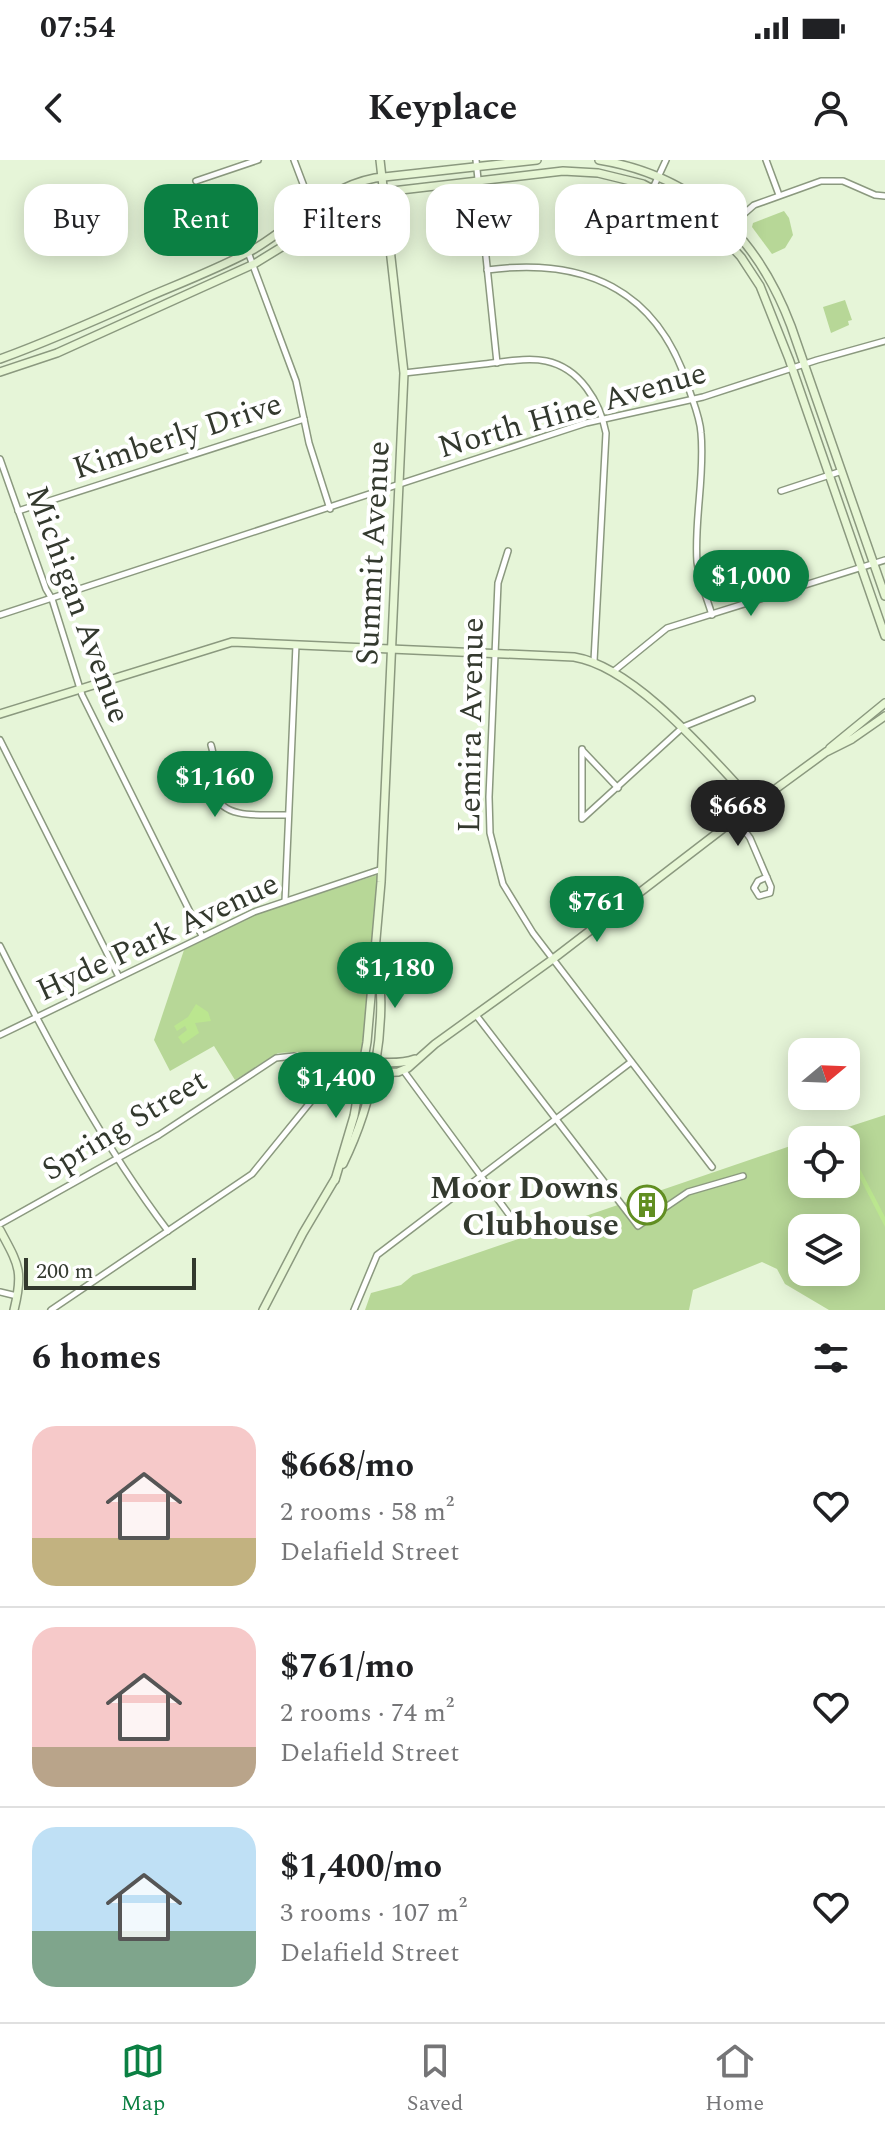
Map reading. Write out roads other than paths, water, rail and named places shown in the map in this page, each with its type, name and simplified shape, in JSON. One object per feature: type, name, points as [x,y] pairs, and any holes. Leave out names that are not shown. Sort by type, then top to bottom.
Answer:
[{"type":"street","points":[[196,181],[258,160]]},
{"type":"street","points":[[294,160],[303,184]]},
{"type":"street","name":"Summit Avenue","points":[[380,160],[383,184]]},
{"type":"street","points":[[353,184],[476,163],[537,160]]},
{"type":"street","points":[[598,173],[598,160],[659,176],[673,184]]},
{"type":"street","points":[[655,184],[666,160]]},
{"type":"street","points":[[766,160],[779,195]]},
{"type":"street","points":[[476,163],[497,363]]},
{"type":"street","points":[[410,187],[563,171],[598,173],[638,184]]},
{"type":"street","points":[[422,172],[424,185]]},
{"type":"street","points":[[747,211],[754,205],[821,181],[836,180],[885,196]]},
{"type":"street","points":[[747,244],[771,278],[813,387],[885,596]]},
{"type":"street","points":[[239,256],[52,340],[2,358],[3,371],[57,353],[254,264],[274,252]]},
{"type":"street","points":[[250,256],[296,381],[309,443],[330,509]]},
{"type":"street","name":"Summit Avenue","points":[[335,1180],[354,1116],[363,1064],[382,869],[404,373],[391,256]]},
{"type":"street","points":[[740,256],[760,286],[792,368],[861,568],[881,610],[885,636]]},
{"type":"street","points":[[487,270],[529,265],[584,274],[618,291],[639,306],[663,334],[681,364],[701,432],[697,562],[712,615]]},
{"type":"street","name":"North Hine Avenue","points":[[0,615],[602,419],[693,400],[885,341]]},
{"type":"street","points":[[404,373],[538,360],[565,368],[584,384],[602,419],[606,441],[594,661]]},
{"type":"street","points":[[800,391],[813,387]]},
{"type":"street","name":"Kimberly Drive","points":[[18,511],[304,419]]},
{"type":"street","name":"Michigan Avenue","points":[[0,459],[52,599],[80,689],[202,936]]},
{"type":"street","points":[[781,491],[842,471]]},
{"type":"street","name":"Lemira Avenue","points":[[508,551],[498,583],[488,815],[492,849],[509,897],[712,1167]]},
{"type":"street","points":[[614,671],[663,630],[885,560]]},
{"type":"street","points":[[0,714],[229,643],[574,657],[594,661],[614,671],[683,727],[755,804]]},
{"type":"street","points":[[285,901],[296,645]]},
{"type":"street","points":[[618,788],[582,749],[582,819],[618,788],[683,727],[752,699]]},
{"type":"street","points":[[363,1064],[375,1073],[403,1070],[856,730],[885,703]]},
{"type":"street","points":[[856,730],[884,717],[876,710]]},
{"type":"street","points":[[0,740],[119,977]]},
{"type":"street","points":[[211,745],[216,761],[216,795],[225,808],[235,812],[288,815]]},
{"type":"street","points":[[736,819],[750,838],[767,877]]},
{"type":"street","name":"Hyde Park Avenue","points":[[0,1035],[254,912],[382,869]]},
{"type":"street","points":[[0,946],[37,1018],[119,1157],[168,1231]]},
{"type":"street","name":"Summit Avenue","points":[[335,1180],[360,1123],[375,1073],[380,987],[376,948]]},
{"type":"street","points":[[476,1015],[638,1226],[688,1192],[743,1176]]},
{"type":"street","name":"Spring Street","points":[[0,1227],[176,1125],[276,1058],[294,1056],[329,1066],[363,1064]]},
{"type":"street","points":[[363,1064],[376,1061],[398,1064],[419,1058]]},
{"type":"street","points":[[354,1310],[377,1255],[631,1062]]},
{"type":"street","points":[[51,1310],[252,1174],[321,1089],[329,1066]]},
{"type":"street","points":[[403,1070],[522,1232]]},
{"type":"street","points":[[263,1310],[335,1180]]},
{"type":"street","points":[[0,1227],[20,1274],[14,1310]]},
{"type":"street","points":[[0,1292],[18,1296]]},
{"type":"place","name":"Moor Downs Clubhouse","points":[[647,1205]]}]
